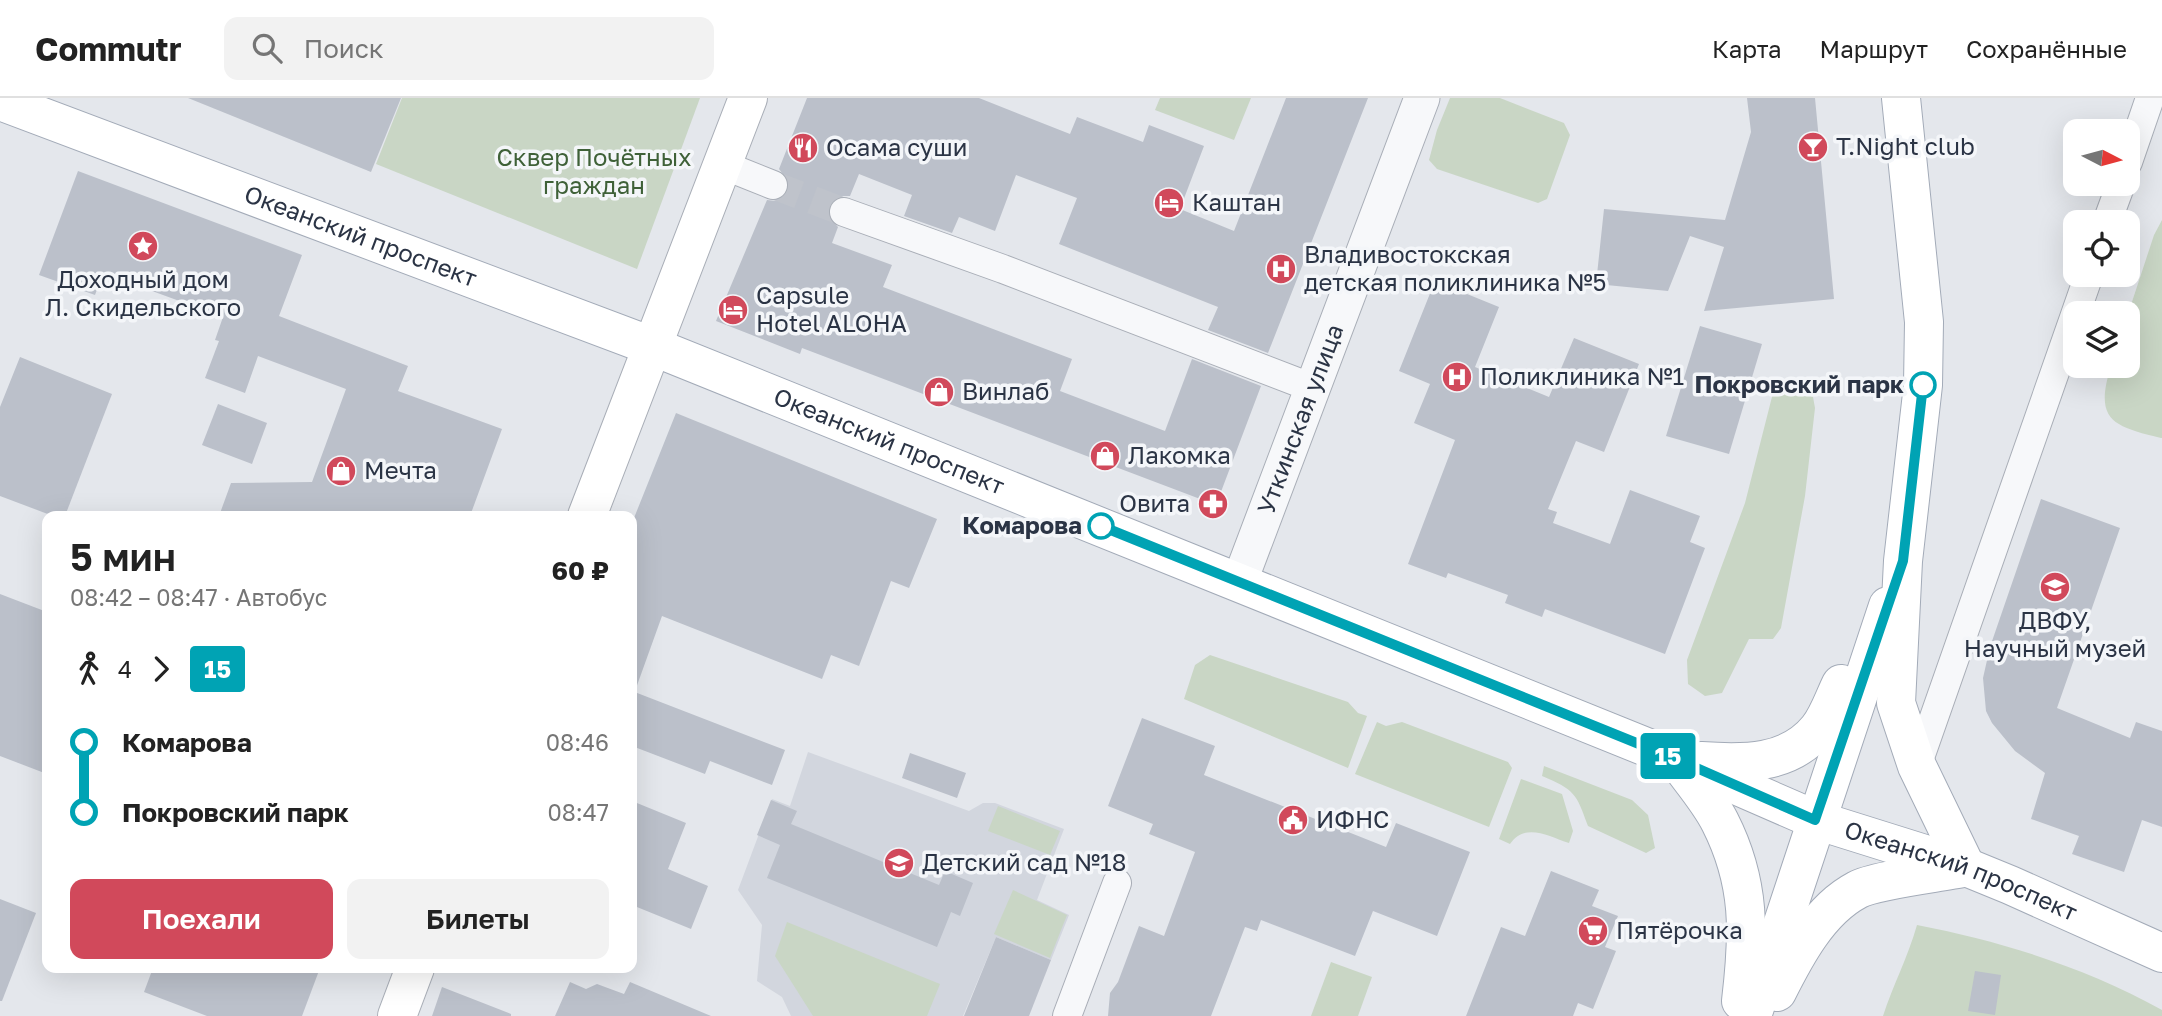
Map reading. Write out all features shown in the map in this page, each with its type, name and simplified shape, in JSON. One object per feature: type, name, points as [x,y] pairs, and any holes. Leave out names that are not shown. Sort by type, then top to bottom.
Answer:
[{"type":"main road","points":[[589,511],[748,98]]},
{"type":"main road","points":[[1764,1016],[1790,967],[1826,914],[1858,890],[1966,867],[1917,766],[1896,703],[1903,561],[1923,385],[1924,322],[1901,98]]},
{"type":"main road","name":"Океанский проспект","points":[[0,101],[51,108],[1676,759],[1815,820],[1966,867],[2162,953]]},
{"type":"main road","points":[[1676,759],[1746,764],[1790,753],[1818,729],[1903,561]]},
{"type":"main road","points":[[1752,1016],[1903,561]]},
{"type":"main road","points":[[1676,759],[1719,820],[1741,870],[1748,918],[1739,1016]]},
{"type":"main road","points":[[397,1016],[413,973]]},
{"type":"street","name":"Уткинская улица","points":[[1239,583],[1422,98]]},
{"type":"street","points":[[2140,127],[2150,98]]},
{"type":"street","points":[[723,165],[773,185]]},
{"type":"street","points":[[844,212],[1003,269],[1313,388]]},
{"type":"street","points":[[1917,766],[2085,287]]},
{"type":"street","points":[[1067,1016],[1117,883]]},
{"type":"shaded area","name":"Детский сад №18","points":[[808,752],[969,811],[983,803],[995,803],[1064,829],[1037,900],[1069,915],[1051,960],[996,937],[963,1016],[791,1016],[782,997],[757,981],[762,925],[738,890],[772,799],[790,806]]},
{"type":"green space","name":"Сквер Почётных граждан","points":[[402,98],[700,98],[637,269],[376,164]]},
{"type":"green space","points":[[1160,98],[1251,98],[1234,140],[1155,110]]},
{"type":"green space","points":[[1450,98],[1500,98],[1564,123],[1570,135],[1547,199],[1538,203],[1437,169],[1429,160]]},
{"type":"green space","points":[[2162,220],[2162,438],[2119,424],[2111,418],[2106,409],[2105,398],[2108,378],[2140,378],[2140,301],[2132,301],[2137,287],[2140,287],[2140,278],[2154,235]]},
{"type":"green space","points":[[1780,380],[1801,383],[1813,397],[1815,408],[1805,496],[1781,628],[1773,639],[1749,639],[1722,693],[1705,696],[1688,684],[1687,660],[1745,503],[1774,389]]},
{"type":"green space","points":[[1210,655],[1348,702],[1358,713],[1367,716],[1348,768],[1184,699],[1195,665]]},
{"type":"green space","points":[[1377,722],[1386,726],[1402,722],[1508,762],[1512,768],[1489,827],[1355,774]]},
{"type":"green space","points":[[1544,766],[1632,800],[1648,815],[1655,848],[1646,853],[1588,826],[1573,794],[1542,776]]},
{"type":"green space","points":[[1521,779],[1562,794],[1573,831],[1569,843],[1545,834],[1530,832],[1516,837],[1510,844],[1499,839]]},
{"type":"green space","points":[[998,806],[1060,831],[1050,855],[988,831]]},
{"type":"green space","points":[[1013,890],[1067,915],[1050,958],[994,934]]},
{"type":"green space","points":[[787,922],[940,984],[927,1016],[813,1016],[775,956]]},
{"type":"green space","points":[[1917,925],[1980,939],[2074,969],[2162,1010],[2162,1016],[1883,1016]]},
{"type":"green space","points":[[1331,962],[1372,977],[1358,1016],[1311,1016]]},
{"type":"building","points":[[188,98],[401,98],[371,172]]},
{"type":"building","points":[[807,98],[979,98],[1070,134],[1077,117],[1143,142],[1149,125],[1204,146],[1180,209],[1234,231],[1286,98],[1368,98],[1268,353],[1208,330],[1218,307],[1059,244],[1077,198],[1016,175],[995,231],[959,217],[952,233],[904,216],[912,195],[859,174],[850,196],[840,196],[829,206],[828,216],[838,227],[832,243],[892,265],[883,287],[1072,359],[1060,391],[1165,431],[1192,359],[1261,386],[1216,505],[802,348],[800,354],[716,321],[767,200],[776,201],[788,192],[789,182],[779,169]]},
{"type":"building","points":[[1747,98],[1815,98],[1834,299],[1704,311],[1724,247],[1690,236],[1668,291],[1596,284],[1604,209],[1725,220],[1751,132]]},
{"type":"building","points":[[78,171],[302,255],[279,316],[408,366],[398,391],[502,429],[472,511],[221,511],[231,483],[312,482],[346,389],[258,356],[245,393],[205,378],[219,341],[215,340],[223,317],[103,273],[95,295],[39,275]]},
{"type":"building","points":[[1435,281],[1499,307],[1475,367],[1549,397],[1574,338],[1639,364],[1604,452],[1576,441],[1548,509],[1557,512],[1553,523],[1610,544],[1630,490],[1700,516],[1690,542],[1705,548],[1665,654],[1545,609],[1542,617],[1505,603],[1508,595],[1448,573],[1446,578],[1408,564],[1455,440],[1414,423],[1430,384],[1399,371]]},
{"type":"building","points":[[1700,326],[1762,344],[1729,454],[1666,436]]},
{"type":"building","points":[[20,357],[112,394],[67,511],[42,512],[0,496],[0,407]]},
{"type":"building","points":[[218,404],[267,423],[252,464],[202,445]]},
{"type":"building","points":[[676,413],[937,519],[909,588],[891,581],[859,666],[831,655],[822,679],[662,616],[637,685],[637,511]]},
{"type":"building","name":"ДВФУ, Научный музей","points":[[2041,499],[2120,528],[2057,708],[2130,738],[2136,722],[2162,731],[2162,827],[2142,820],[2124,872],[2072,854],[2079,836],[2031,819],[2045,773],[2015,751],[1992,723],[1986,711],[1983,678],[1990,647]]},
{"type":"building","points":[[0,594],[42,610],[42,772],[0,756]]},
{"type":"building","points":[[637,693],[785,750],[772,785],[710,761],[705,774],[637,748]]},
{"type":"building","points":[[1142,718],[1215,746],[1204,775],[1386,847],[1396,823],[1470,852],[1437,936],[1373,911],[1355,956],[1261,920],[1257,931],[1245,927],[1211,1016],[1108,1016],[1110,993],[1118,982],[1139,926],[1164,936],[1195,852],[1149,834],[1153,824],[1108,806]]},
{"type":"building","points":[[910,753],[966,773],[957,798],[902,778]]},
{"type":"building","points":[[771,800],[797,811],[791,824],[939,885],[945,871],[973,883],[960,916],[951,912],[937,947],[767,878],[780,845],[757,835]]},
{"type":"building","points":[[637,803],[686,823],[668,869],[708,886],[691,929],[637,907]]},
{"type":"building","points":[[1551,871],[1599,890],[1592,906],[1618,916],[1605,947],[1616,951],[1593,1009],[1578,1003],[1573,1016],[1466,1016],[1501,927],[1525,936]]},
{"type":"building","points":[[0,899],[36,913],[2,1001],[0,1001]]},
{"type":"building","points":[[996,937],[1051,960],[1029,1016],[964,1016]]},
{"type":"building","points":[[1975,971],[2001,975],[1995,1015],[1968,1011]]},
{"type":"building","points":[[151,973],[318,973],[302,1016],[207,1016],[144,992]]},
{"type":"building","points":[[570,982],[586,989],[597,984],[624,994],[630,982],[711,1016],[555,1016]]},
{"type":"building","points":[[442,987],[511,1014],[511,1016],[432,1016]]},
{"type":"tunnel","points":[[773,185],[844,212]]},
{"type":"bus line","name":"15","points":[[1101,526],[1676,759],[1815,820],[1903,561],[1923,385]]},
{"type":"place","name":"T.Night club","points":[[1813,147]]},
{"type":"place","name":"Осама суши","points":[[803,148]]},
{"type":"place","name":"Каштан","points":[[1169,203]]},
{"type":"place","name":"Доходный дом Л. Скидельского","points":[[143,246]]},
{"type":"place","name":"Владивостокская детская поликлиника №5","points":[[1281,269]]},
{"type":"place","name":"Capsule Hotel ALOHA","points":[[733,310]]},
{"type":"place","name":"Поликлиника №1","points":[[1457,377]]},
{"type":"place","name":"Покровский парк","points":[[1923,385]]},
{"type":"place","name":"Винлаб","points":[[939,392]]},
{"type":"place","name":"Лакомка","points":[[1105,456]]},
{"type":"place","name":"Мечта","points":[[341,471]]},
{"type":"place","name":"Овита","points":[[1213,504]]},
{"type":"place","name":"Комарова","points":[[1101,526]]},
{"type":"place","name":"ДВФУ, Научный музей","points":[[2055,587]]},
{"type":"place","name":"ИФНС","points":[[1293,820]]},
{"type":"place","name":"Детский сад №18","points":[[899,863]]},
{"type":"place","name":"Пятёрочка","points":[[1593,931]]}]
